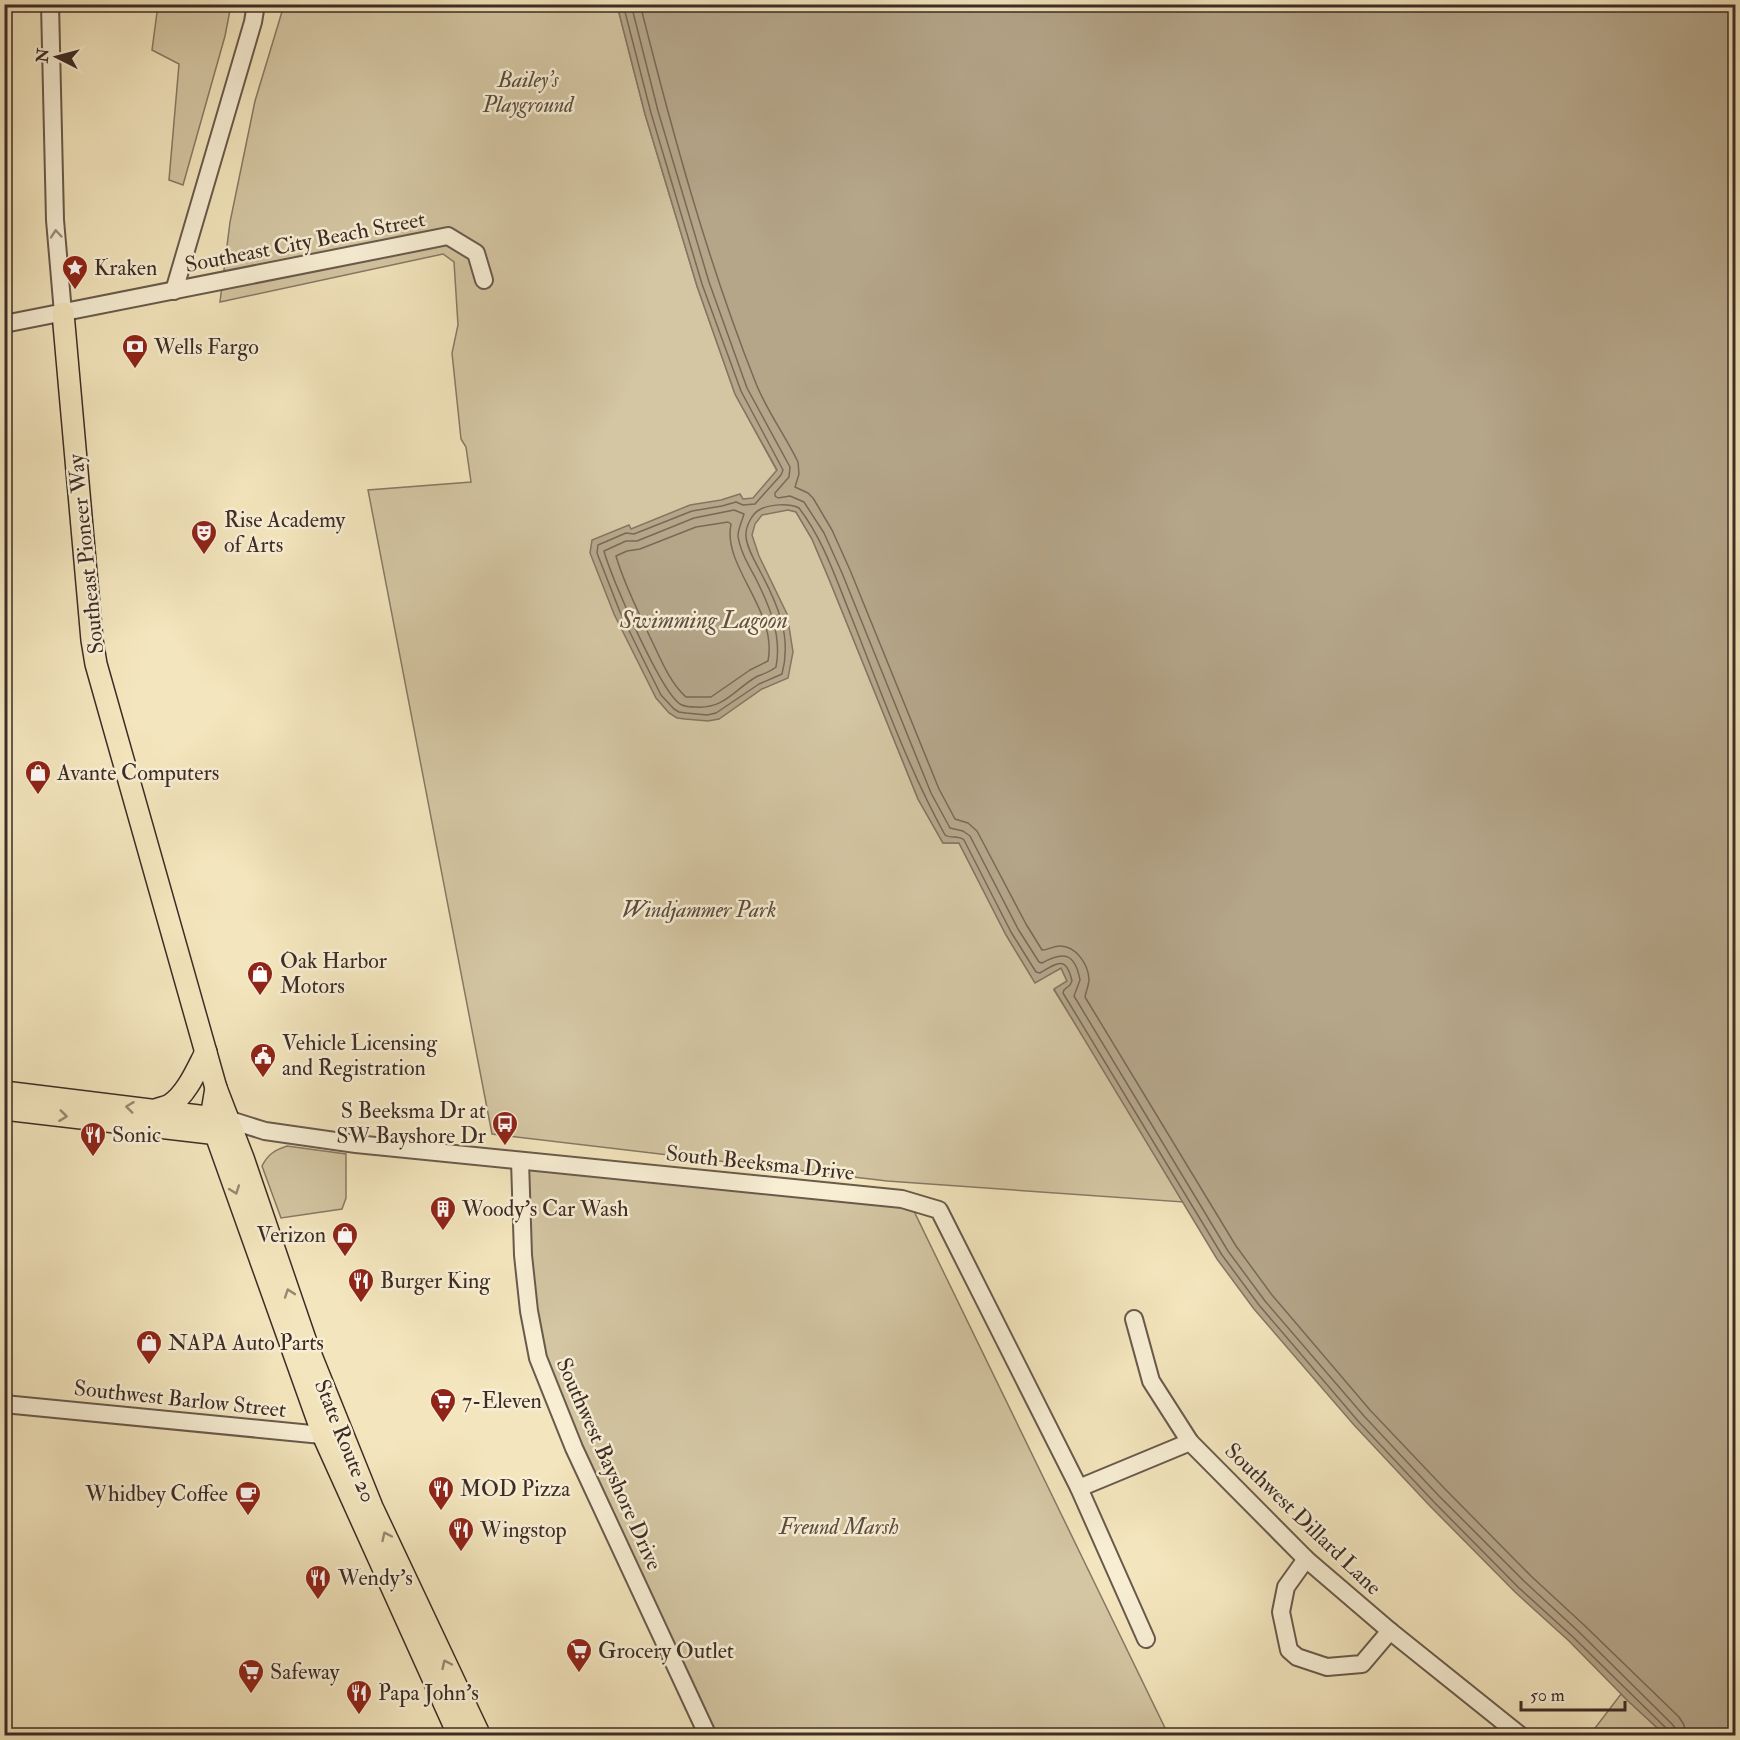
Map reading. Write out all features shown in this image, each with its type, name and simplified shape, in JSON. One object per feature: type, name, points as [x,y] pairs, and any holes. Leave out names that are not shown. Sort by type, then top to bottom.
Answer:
[{"type":"main road","name":"Southeast Pioneer Way","points":[[63,313],[96,664],[216,1088],[223,1127]]},
{"type":"main road","points":[[156,1110],[177,1099],[206,1052]]},
{"type":"main road","points":[[4,1092],[156,1110],[223,1127]]},
{"type":"main road","points":[[4,1109],[223,1127]]},
{"type":"main road","name":"State Route 20","points":[[223,1127],[323,1435],[459,1736]]},
{"type":"main road","name":"State Route 20","points":[[223,1127],[372,1507],[480,1736]]},
{"type":"street","name":"Southeast Pioneer Way","points":[[50,4],[55,220],[63,313]]},
{"type":"street","points":[[174,291],[253,22],[256,4]]},
{"type":"street","name":"Southeast City Beach Street","points":[[4,324],[448,236],[476,253],[484,280]]},
{"type":"street","name":"South Beeksma Drive","points":[[223,1127],[356,1144],[902,1199],[939,1210],[1079,1488],[1146,1639]]},
{"type":"street","name":"Southwest Bayshore Drive","points":[[520,1161],[523,1255],[529,1311],[538,1358],[574,1448],[708,1736]]},
{"type":"street","name":"Southwest Dillard Lane","points":[[1134,1319],[1151,1381],[1190,1442],[1306,1559],[1390,1631],[1521,1736]]},
{"type":"street","name":"Southwest Barlow Street","points":[[4,1404],[333,1436],[348,1447]]},
{"type":"street","points":[[1079,1488],[1190,1442]]},
{"type":"street","points":[[1306,1559],[1286,1587],[1281,1612],[1289,1650],[1297,1657],[1327,1667],[1362,1664],[1390,1631]]},
{"type":"green space","points":[[158,5],[231,5],[225,36],[183,185],[169,180],[179,64],[152,50]]},
{"type":"green space","name":"Windjammer Park","points":[[284,5],[617,5],[645,114],[697,286],[735,394],[812,539],[918,799],[943,843],[959,843],[1006,935],[1035,982],[1061,968],[1067,981],[1054,990],[1183,1202],[887,1181],[492,1134],[368,490],[471,482],[466,447],[461,439],[452,353],[458,325],[454,262],[443,254],[220,302],[230,222],[255,101]]},
{"type":"green space","points":[[287,1146],[346,1154],[346,1198],[342,1209],[281,1218],[262,1166],[272,1153]]},
{"type":"green space","name":"Freund Marsh","points":[[520,1161],[909,1201],[1168,1734],[1173,1735],[708,1735],[538,1358]]},
{"type":"green space","points":[[1621,1694],[1665,1735],[1589,1736]]},
{"type":"water","name":"Swimming Lagoon","points":[[617,5],[1735,5],[1735,1735],[1665,1735],[1515,1592],[1429,1505],[1354,1425],[1254,1309],[1217,1259],[1054,989],[1067,981],[1061,968],[1035,983],[1006,935],[959,843],[943,843],[918,799],[812,539],[796,512],[788,510],[762,515],[755,524],[752,535],[759,556],[787,614],[793,652],[788,678],[762,689],[719,719],[708,721],[677,718],[669,713],[656,698],[614,614],[590,553],[592,540],[629,525],[631,529],[690,505],[740,494],[743,499],[753,498],[777,470],[735,394],[697,286],[645,114]]},
{"type":"place","name":"Kraken","points":[[75,291]]},
{"type":"place","name":"Wells Fargo","points":[[135,370]]},
{"type":"place","name":"Rise Academy of Arts","points":[[204,556]]},
{"type":"place","name":"Avante Computers","points":[[38,796]]},
{"type":"place","name":"Oak Harbor Motors","points":[[260,997]]},
{"type":"place","name":"Vehicle Licensing and Registration","points":[[263,1079]]},
{"type":"place","name":"S Beeksma Dr at SW Bayshore Dr","points":[[505,1147]]},
{"type":"place","name":"Sonic","points":[[93,1158]]},
{"type":"place","name":"Woody's Car Wash","points":[[443,1232]]},
{"type":"place","name":"Verizon","points":[[345,1258]]},
{"type":"place","name":"Burger King","points":[[361,1304]]},
{"type":"place","name":"NAPA Auto Parts","points":[[149,1366]]},
{"type":"place","name":"7-Eleven","points":[[443,1424]]},
{"type":"place","name":"MOD Pizza","points":[[441,1512]]},
{"type":"place","name":"Whidbey Coffee","points":[[248,1517]]},
{"type":"place","name":"Wingstop","points":[[461,1553]]},
{"type":"place","name":"Wendy's","points":[[318,1601]]},
{"type":"place","name":"Grocery Outlet","points":[[579,1674]]},
{"type":"place","name":"Safeway","points":[[251,1695]]},
{"type":"place","name":"Papa John's","points":[[359,1716]]},
{"type":"park label","name":"Bailey's Playground","points":[[528,92]]}]
